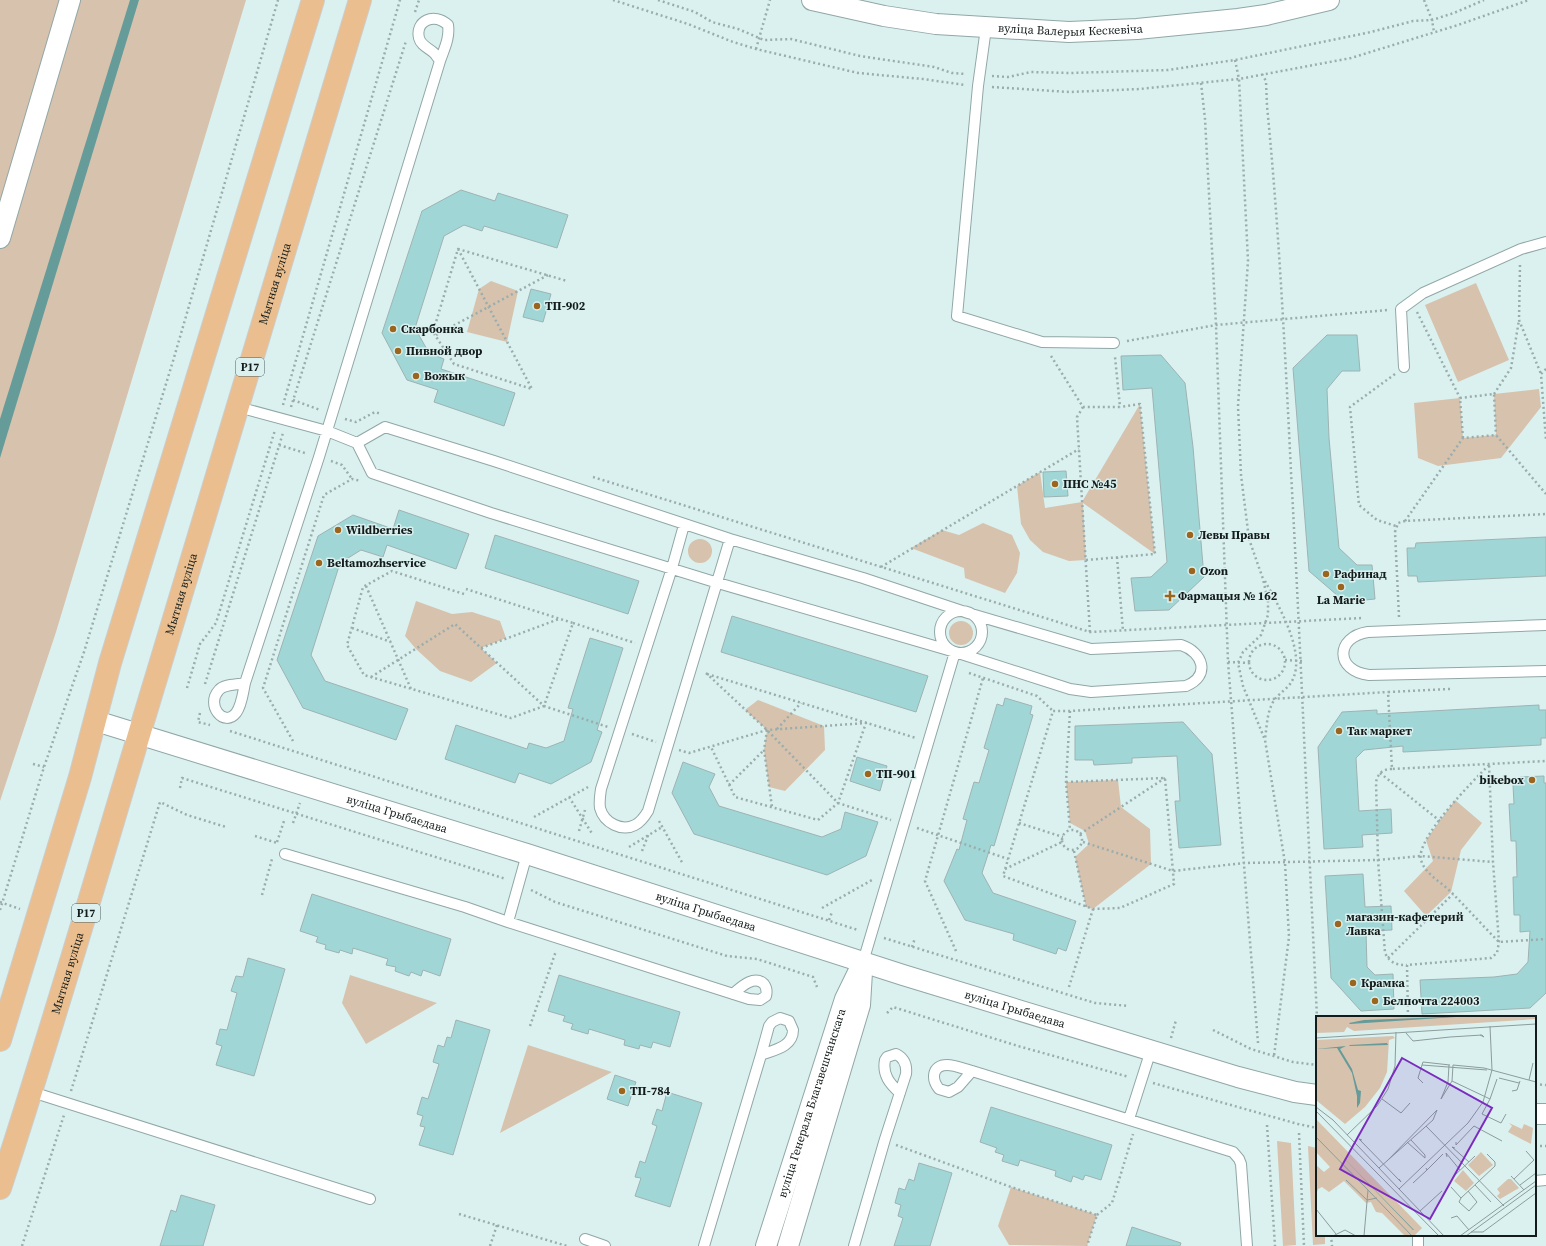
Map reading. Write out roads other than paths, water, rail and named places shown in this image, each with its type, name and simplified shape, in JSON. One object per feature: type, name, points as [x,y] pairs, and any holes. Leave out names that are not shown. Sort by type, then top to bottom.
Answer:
[{"type":"highway","points":[[0,1040],[80,778],[110,663],[313,0]]},
{"type":"highway","name":"Мытная вуліца","points":[[0,1188],[32,1092],[360,0]]},
{"type":"street","points":[[0,238],[70,0]]},
{"type":"street","name":"вуліца Валерыя Кескевіча","points":[[812,0],[884,16],[936,24],[1069,32],[1137,29],[1259,16],[1329,0]]},
{"type":"street","name":"вуліца Грыбаедава","points":[[96,721],[527,854],[863,962],[1259,1082],[1295,1092],[1316,1095]]},
{"type":"street","points":[[788,1246],[860,1005],[863,962]]},
{"type":"street","name":"вуліца Генерала Благавешчанскага","points":[[766,1246],[845,999],[863,962]]},
{"type":"lane","points":[[986,28],[978,86],[957,316],[1042,342],[1114,343]]},
{"type":"lane","points":[[245,683],[327,431],[440,61]]},
{"type":"lane","points":[[1404,367],[1401,309],[1423,293],[1521,250],[1546,242]]},
{"type":"lane","points":[[238,407],[327,431],[357,443],[372,473],[490,513],[718,583],[955,652],[1070,690],[1091,692],[1186,686],[1193,683],[1202,671],[1201,662],[1197,654],[1189,648],[1181,645],[1091,649],[968,613],[863,578],[684,525],[494,461],[385,427],[357,443]]},
{"type":"lane","points":[[684,525],[672,568],[601,789],[599,800],[600,810],[606,819],[615,826],[626,828],[636,825],[643,819],[648,811],[718,583],[730,539]]},
{"type":"lane","points":[[954,613],[968,613],[974,616],[982,628],[980,642],[969,652],[955,652],[944,643],[941,636],[943,622],[948,616],[954,613]]},
{"type":"lane","points":[[1546,625],[1368,632],[1352,636],[1346,643],[1344,652],[1345,662],[1351,670],[1360,674],[1369,675],[1546,671]]},
{"type":"lane","points":[[863,962],[955,652]]},
{"type":"lane","points":[[285,854],[458,905],[733,994]]},
{"type":"lane","points":[[508,922],[527,854]]},
{"type":"lane","points":[[1129,1119],[1151,1050]]},
{"type":"lane","points":[[704,1246],[761,1055]]},
{"type":"lane","points":[[972,1071],[1228,1149],[1236,1155],[1242,1169],[1247,1246]]},
{"type":"lane","points":[[32,1092],[370,1199]]},
{"type":"lane","points":[[854,1246],[900,1093]]},
{"type":"lane","points":[[1536,1181],[1546,1180]]},
{"type":"lane","points":[[585,1239],[604,1246]]},
{"type":"water","points":[[130,0],[139,0],[0,458],[0,419]]},
{"type":"place","name":"ТП-902","points":[[537,306]]},
{"type":"place","name":"Скарбонка","points":[[393,329]]},
{"type":"place","name":"Пивной двор","points":[[398,351]]},
{"type":"place","name":"Вожык","points":[[416,376]]},
{"type":"place","name":"ПНС №45","points":[[1055,484]]},
{"type":"place","name":"Wildberries","points":[[338,530]]},
{"type":"place","name":"Левы Правы","points":[[1190,535]]},
{"type":"place","name":"Beltamozhservice","points":[[319,563]]},
{"type":"place","name":"Ozon","points":[[1192,571]]},
{"type":"place","name":"Рафинад","points":[[1326,574]]},
{"type":"place","name":"La Marie","points":[[1341,587]]},
{"type":"place","name":"Фармацыя № 162","points":[[1170,596]]},
{"type":"place","name":"Так маркет","points":[[1339,731]]},
{"type":"place","name":"ТП-901","points":[[868,774]]},
{"type":"place","name":"bikebox","points":[[1532,780]]},
{"type":"place","name":"магазин-кафетерий Лавка","points":[[1338,924]]},
{"type":"place","name":"Крамка","points":[[1353,983]]},
{"type":"place","name":"Белпочта 224003","points":[[1375,1001]]},
{"type":"place","name":"ТП-784","points":[[622,1091]]}]
